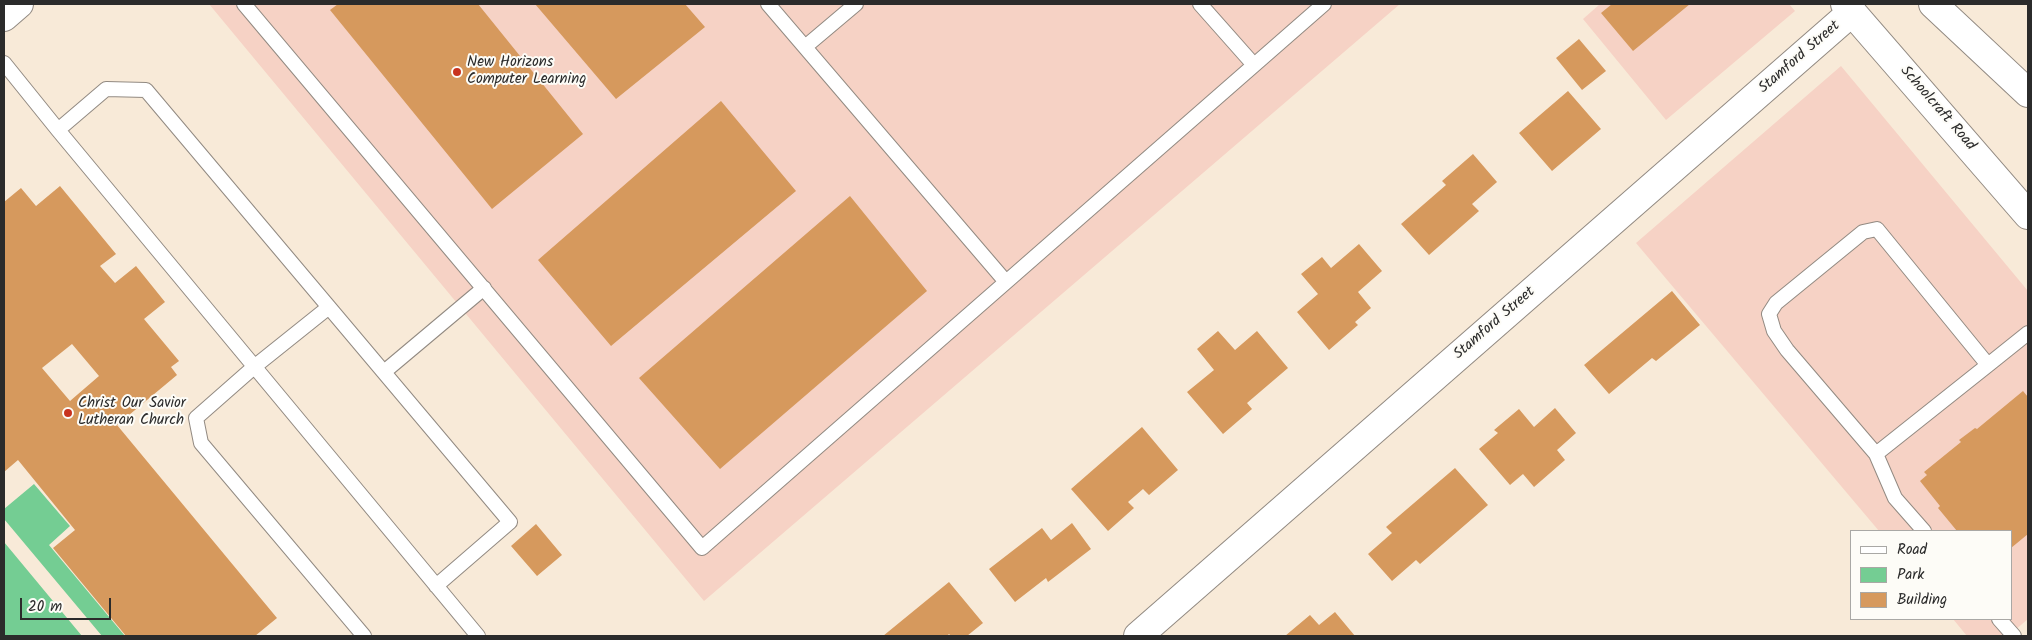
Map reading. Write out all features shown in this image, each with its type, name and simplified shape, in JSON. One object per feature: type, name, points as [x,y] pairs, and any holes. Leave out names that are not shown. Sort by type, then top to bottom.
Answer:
[{"type":"main road","points":[[4,17],[19,4]]},
{"type":"main road","points":[[1933,4],[2028,93]]},
{"type":"main road","name":"Schoolcraft Road","points":[[1848,8],[2028,215]]},
{"type":"main road","name":"Stamford Street","points":[[1138,636],[1848,8]]},
{"type":"lane","points":[[768,4],[1006,282]]},
{"type":"lane","points":[[805,47],[856,4]]},
{"type":"lane","points":[[1200,4],[1254,65]]},
{"type":"lane","points":[[248,5],[702,548],[1324,4]]},
{"type":"lane","points":[[4,63],[478,636]]},
{"type":"lane","points":[[58,130],[106,90],[146,90],[510,522],[436,586]]},
{"type":"lane","points":[[1923,530],[1895,498],[1876,454],[1787,350],[1774,330],[1769,314],[1776,303],[1863,232],[1877,229],[1988,365]]},
{"type":"lane","points":[[384,372],[484,288]]},
{"type":"lane","points":[[329,307],[254,367],[196,418],[201,443],[364,636]]},
{"type":"lane","points":[[1876,454],[2028,333]]},
{"type":"lane","points":[[2000,620],[2014,636]]},
{"type":"shaded area","points":[[209,4],[1400,4],[704,601]]},
{"type":"shaded area","points":[[1600,4],[1789,4],[1795,11],[1666,120],[1583,19]]},
{"type":"shaded area","points":[[1841,66],[2028,291],[2028,619],[2008,636],[1967,636],[1954,620],[2012,620],[2012,530],[1878,530],[1636,243]]},
{"type":"green space","points":[[34,484],[70,526],[49,545],[125,636],[102,636],[4,519],[4,509]]},
{"type":"green space","points":[[4,542],[82,636],[4,636]]},
{"type":"building","name":"New Horizons Computer Learning","points":[[338,4],[478,4],[583,134],[492,209],[330,10]]},
{"type":"building","points":[[535,4],[685,4],[705,27],[616,99]]},
{"type":"building","points":[[1612,4],[1690,4],[1633,51],[1601,13]]},
{"type":"building","points":[[1579,39],[1606,71],[1582,90],[1556,58]]},
{"type":"building","points":[[1568,91],[1601,129],[1552,171],[1519,133]]},
{"type":"building","points":[[721,101],[796,191],[611,346],[538,260]]},
{"type":"building","points":[[1473,154],[1497,182],[1472,204],[1479,211],[1429,255],[1401,224],[1446,185],[1442,181]]},
{"type":"building","name":"Christ Our Savior Lutheran Church","points":[[60,186],[116,254],[100,266],[115,283],[136,266],[165,302],[144,319],[179,361],[171,367],[177,375],[117,425],[277,618],[255,636],[126,636],[53,548],[75,530],[18,460],[4,472],[4,202],[21,188],[36,206]],"holes":[[[72,344],[99,376],[70,401],[42,368]]]},
{"type":"building","points":[[850,196],[927,291],[720,469],[639,378]]},
{"type":"building","points":[[1359,244],[1382,271],[1358,292],[1371,308],[1355,322],[1358,325],[1329,350],[1297,312],[1318,294],[1301,274],[1322,257],[1331,268]]},
{"type":"building","points":[[1672,291],[1700,325],[1656,361],[1652,358],[1609,394],[1584,365]]},
{"type":"building","points":[[1218,331],[1235,350],[1257,331],[1288,368],[1247,403],[1252,409],[1223,434],[1187,392],[1214,370],[1197,349]]},
{"type":"building","points":[[2023,391],[2028,397],[2028,534],[2012,547],[2012,530],[1956,530],[1938,508],[1940,506],[1920,481],[1927,475],[1924,472],[1961,442],[1959,440],[1975,428],[1977,429]]},
{"type":"building","points":[[1555,408],[1576,433],[1557,450],[1565,460],[1534,487],[1523,474],[1510,485],[1479,449],[1498,433],[1494,430],[1519,409],[1534,427]]},
{"type":"building","points":[[1142,427],[1178,470],[1149,495],[1143,489],[1128,502],[1134,508],[1108,531],[1071,489]]},
{"type":"building","points":[[1455,468],[1488,505],[1420,564],[1416,560],[1392,581],[1368,554],[1392,533],[1386,527]]},
{"type":"building","points":[[1072,523],[1091,549],[1048,582],[1046,578],[1015,602],[989,569],[1042,528],[1051,540]]},
{"type":"building","points":[[536,524],[562,555],[537,576],[511,546]]},
{"type":"building","points":[[949,582],[983,623],[967,636],[951,636],[949,634],[947,636],[883,636]]},
{"type":"building","points":[[1335,612],[1355,636],[1285,636],[1310,615],[1319,625]]},
{"type":"place","name":"New Horizons Computer Learning","points":[[457,72]]},
{"type":"place","name":"Christ Our Savior Lutheran Church","points":[[68,413]]}]
